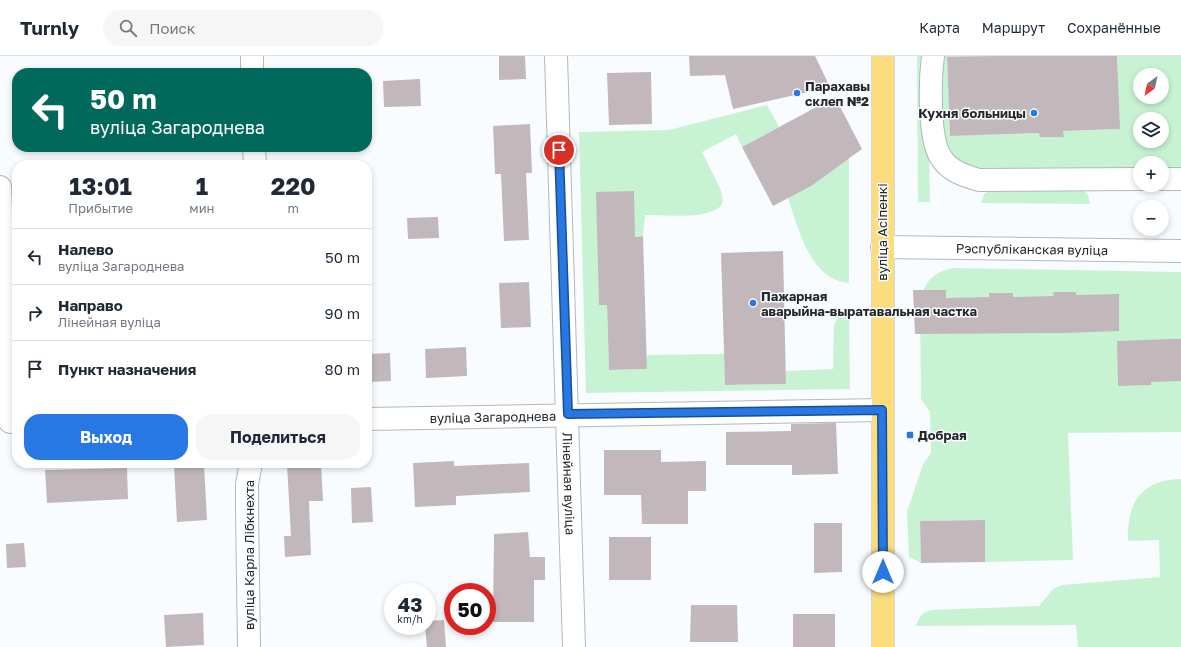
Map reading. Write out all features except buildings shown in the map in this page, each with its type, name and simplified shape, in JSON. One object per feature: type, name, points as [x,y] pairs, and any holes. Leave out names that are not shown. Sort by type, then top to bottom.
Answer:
[{"type":"main road","name":"вуліца Асіпенкі","points":[[883,56],[883,647]]},
{"type":"street","points":[[252,56],[252,68]]},
{"type":"street","name":"Лінейная вуліца","points":[[556,56],[574,647]]},
{"type":"street","points":[[933,56],[932,130],[935,146],[942,160],[952,169],[966,176],[979,180],[1133,179]]},
{"type":"street","points":[[1169,179],[1181,179]]},
{"type":"street","points":[[0,187],[9,422]]},
{"type":"street","name":"Рэспубліканская вуліца","points":[[882,247],[1181,251]]},
{"type":"street","name":"вуліца Загароднева","points":[[372,419],[568,414],[882,410]]},
{"type":"street","name":"вуліца Карла Лібкнехта","points":[[249,647],[247,484],[250,468]]},
{"type":"green space","points":[[917,56],[927,56],[930,202],[918,202]]},
{"type":"green space","points":[[940,56],[991,56],[947,58],[950,136],[1039,133],[1040,137],[1063,137],[1063,131],[1119,129],[1117,56],[1181,56],[1181,172],[1169,172],[1169,156],[1133,156],[1133,172],[990,172],[967,168],[943,147]]},
{"type":"green space","points":[[767,105],[779,127],[742,147],[736,134],[702,152],[721,190],[723,201],[721,206],[714,210],[695,215],[645,215],[643,236],[598,238],[599,305],[607,305],[609,370],[647,369],[647,355],[724,354],[725,385],[786,384],[786,371],[833,369],[834,325],[840,313],[849,310],[850,389],[586,393],[579,132],[669,130]]},
{"type":"green space","points":[[849,158],[849,283],[836,280],[824,273],[815,263],[801,237],[788,198]]},
{"type":"green space","points":[[1081,187],[1088,195],[1090,204],[981,203],[984,194],[989,190]]},
{"type":"green space","points":[[953,268],[1181,272],[1181,432],[1068,433],[1073,560],[985,562],[985,520],[920,521],[921,563],[909,557],[907,512],[923,464],[931,453],[930,412],[921,399],[921,297],[929,280],[945,270]]},
{"type":"green space","points":[[1181,479],[1181,647],[1078,647],[1076,625],[916,626],[921,616],[925,612],[931,610],[1039,606],[1053,589],[1062,585],[1160,577],[1159,540],[1128,541],[1130,515],[1139,496],[1146,489],[1167,480]]},
{"type":"place","name":"Парахавы склеп №2","points":[[797,93]]},
{"type":"place","name":"Кухня больницы","points":[[1034,113]]},
{"type":"place","name":"Пажарная аварыйна-выратавальная частка","points":[[753,303]]},
{"type":"place","name":"Добрая","points":[[910,435]]},
{"type":"route","points":[[559,150],[568,414],[882,410],[883,572]]}]
